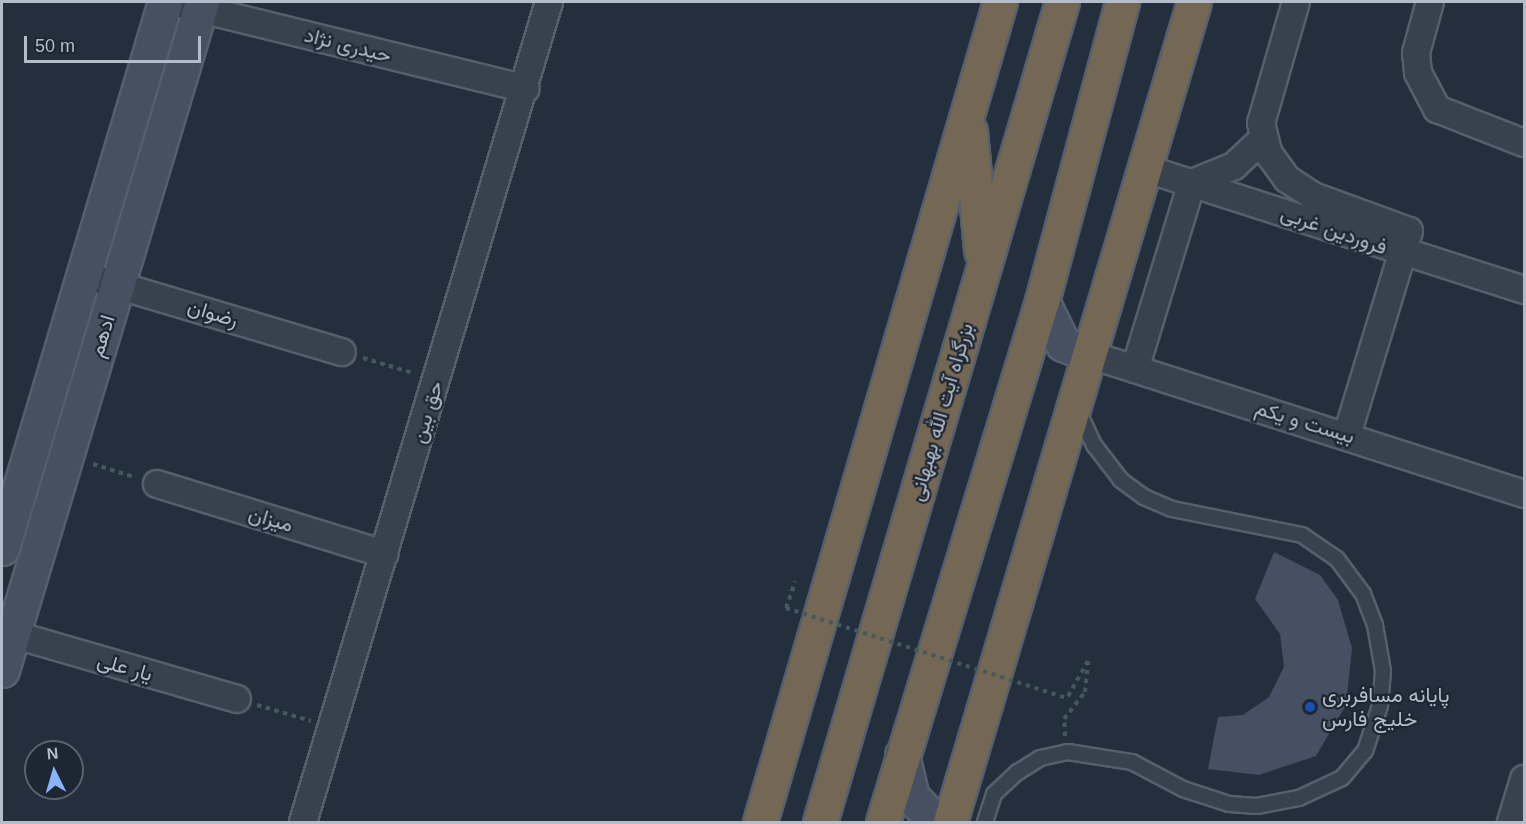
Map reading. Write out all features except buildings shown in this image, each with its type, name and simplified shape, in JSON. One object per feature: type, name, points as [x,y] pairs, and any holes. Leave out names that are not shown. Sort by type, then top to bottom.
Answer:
[{"type":"highway","points":[[760,822],[1000,2]]},
{"type":"highway","name":"بزرگراه آیت الله بهبهانی","points":[[820,822],[1062,2]]},
{"type":"highway","points":[[883,822],[1020,366],[1042,301],[1082,136],[1122,2]]},
{"type":"highway","points":[[950,822],[1073,397],[1074,348],[1144,168],[1194,2]]},
{"type":"highway","points":[[968,114],[983,267]]},
{"type":"street","name":"ادهم","points":[[2,548],[165,2]]},
{"type":"street","name":"حق بین","points":[[303,822],[525,89],[549,2]]},
{"type":"street","points":[[1296,2],[1261,123],[1262,140],[1277,168],[1299,189],[1409,231],[1347,435]]},
{"type":"street","points":[[1430,2],[1416,53],[1418,73],[1437,109],[1524,143]]},
{"type":"street","name":"ادهم","points":[[2,670],[117,285],[191,4]]},
{"type":"street","name":"حیدری نژاد","points":[[191,4],[525,89]]},
{"type":"street","points":[[1136,369],[1192,183],[1234,166],[1262,140]]},
{"type":"street","name":"فروردین غربی","points":[[1144,168],[1402,253],[1524,290]]},
{"type":"street","name":"رضوان","points":[[83,275],[342,352]]},
{"type":"street","points":[[1020,366],[1074,348],[1042,301]]},
{"type":"street","name":"بیست و یکم","points":[[1074,348],[1524,494]]},
{"type":"street","name":"میزان","points":[[158,484],[384,554]]},
{"type":"street","name":"یار علی","points":[[12,634],[237,699]]},
{"type":"street","points":[[902,755],[912,797],[936,822]]},
{"type":"street","points":[[1511,822],[1524,779]]},
{"type":"lane","points":[[984,822],[994,794],[1017,772],[1040,758],[1063,753],[1132,762],[1183,789],[1229,804],[1257,806],[1299,798],[1342,778],[1365,751],[1380,706],[1383,671],[1363,594],[1337,559],[1302,535],[1172,509],[1144,497],[1122,480],[1094,445],[1073,397]]},
{"type":"path","points":[[342,352],[437,380]]},
{"type":"path","points":[[66,456],[158,484]]},
{"type":"path","points":[[795,582],[786,608],[1067,698],[1088,660],[1084,692],[1064,719],[1063,753]]},
{"type":"path","points":[[237,699],[332,727]]},
{"type":"place","name":"پایانه مسافربری خلیج فارس","points":[[1310,707]]}]
